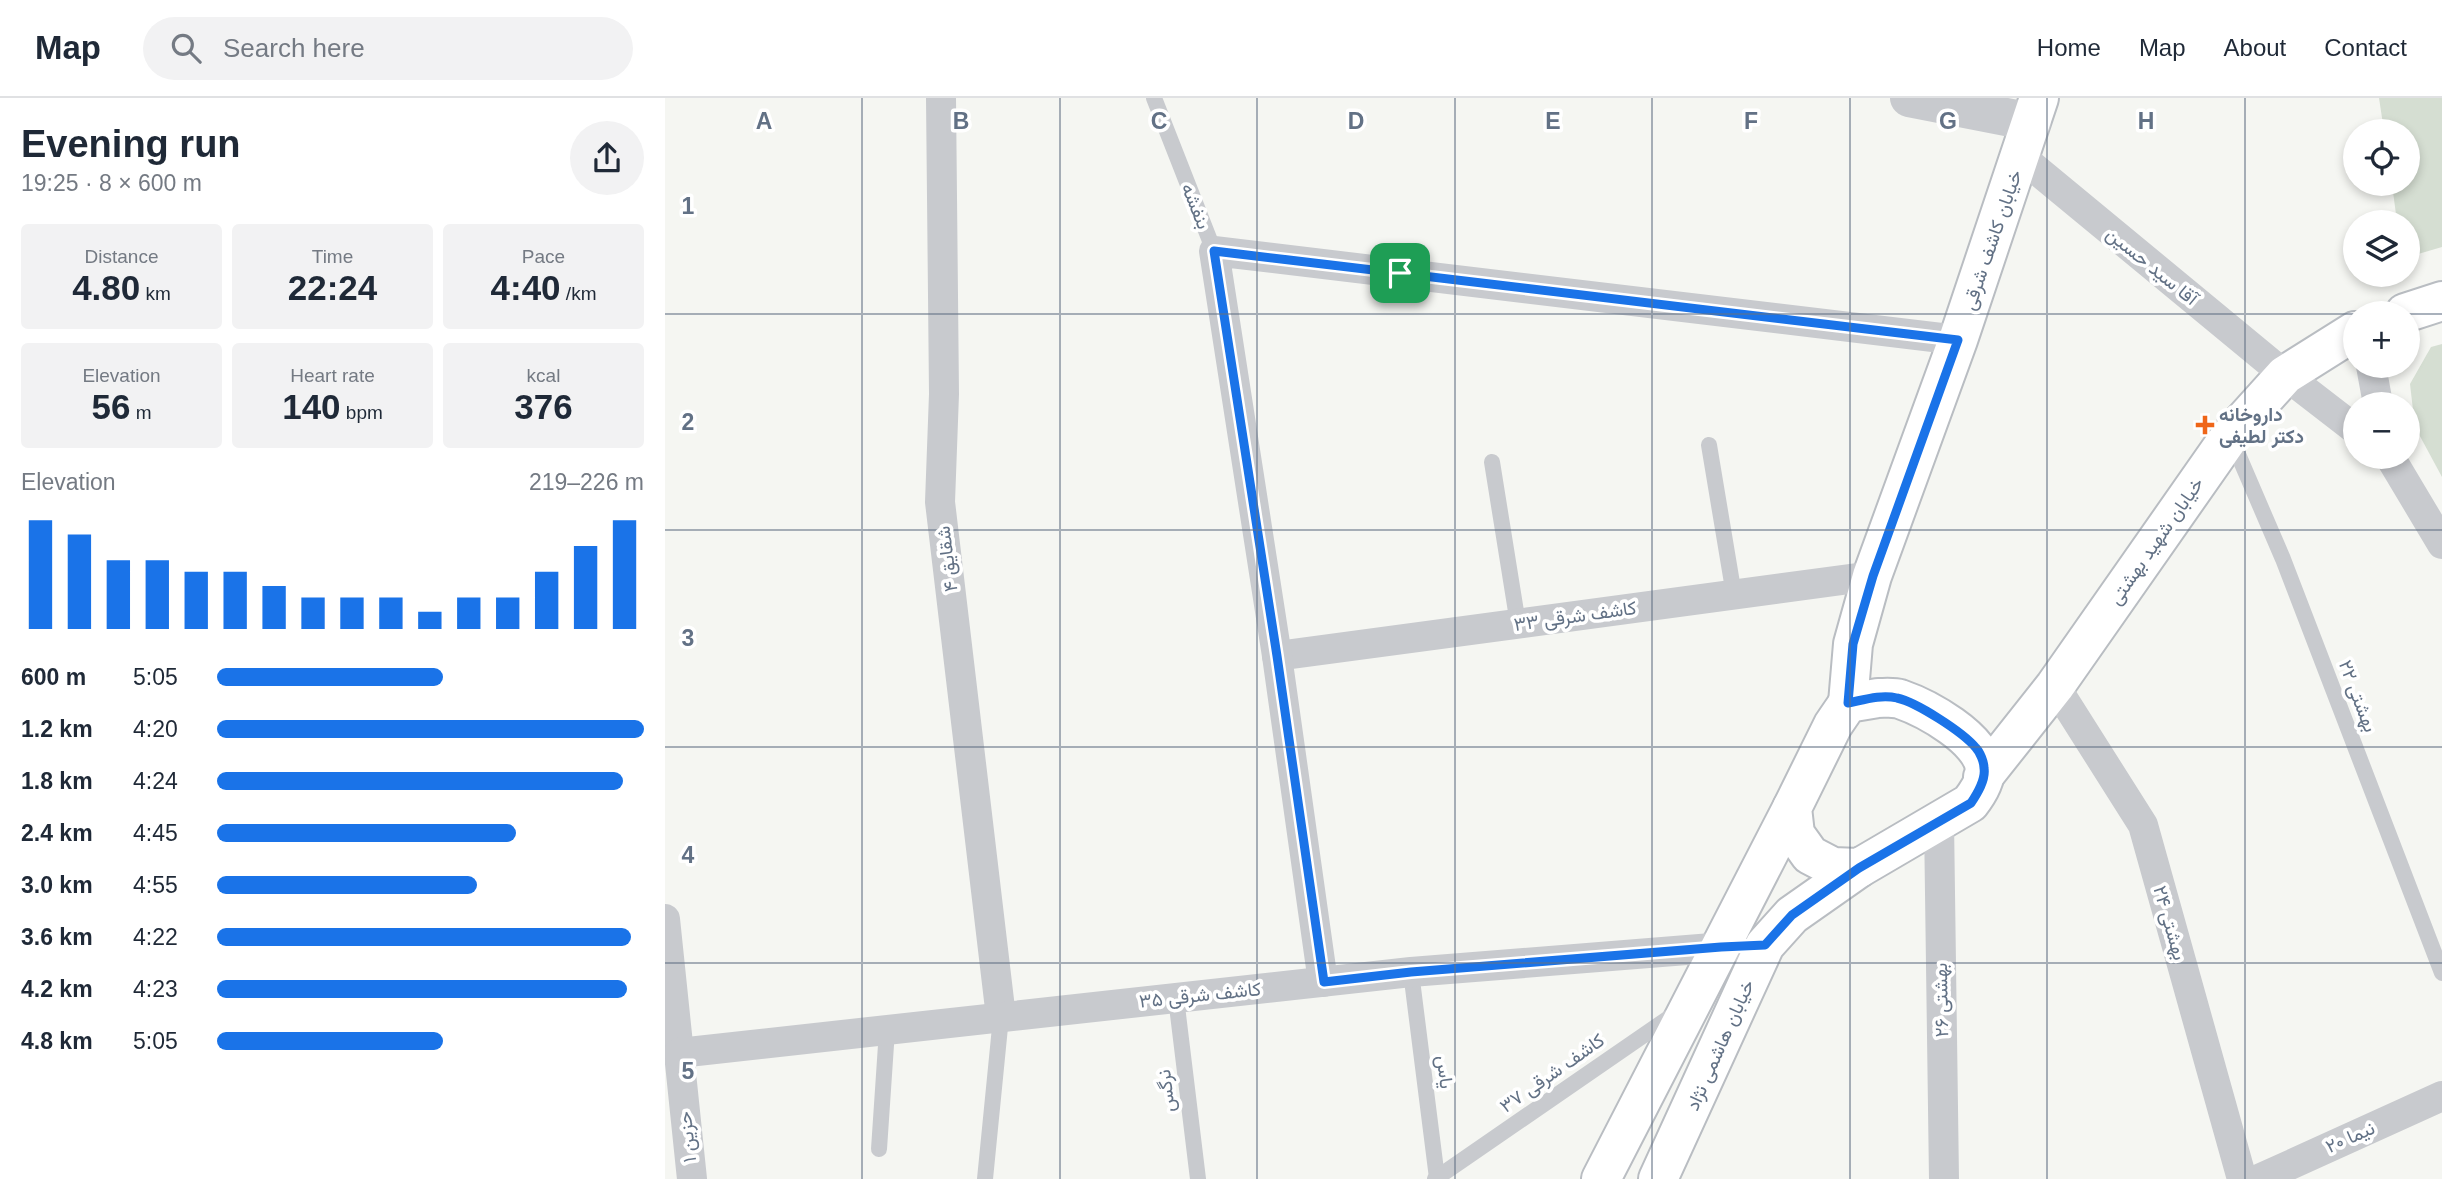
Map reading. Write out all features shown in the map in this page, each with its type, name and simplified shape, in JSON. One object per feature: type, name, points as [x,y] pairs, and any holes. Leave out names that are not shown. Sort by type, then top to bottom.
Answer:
[{"type":"main road","name":"خیابان کاشف شرقی","points":[[1848,703],[1853,644],[1873,576],[1958,340],[2030,125]]},
{"type":"main road","points":[[2420,308],[2442,301]]},
{"type":"main road","name":"خیابان شهید بهشتی","points":[[1983,777],[2055,686],[2230,436],[2285,375],[2343,339]]},
{"type":"main road","points":[[1601,1179],[1833,725],[1848,703],[1898,698],[1967,738],[1979,750],[1985,769],[1971,803],[1859,868],[1833,867],[1810,855],[1795,834],[1792,808]]},
{"type":"main road","name":"خیابان هاشمی نژاد","points":[[1658,1179],[1765,945],[1792,915],[1859,868]]},
{"type":"street","name":"شقایق ۴","points":[[941,98],[944,394],[940,502],[1001,1017]]},
{"type":"street","points":[[1909,98],[2030,125]]},
{"type":"street","name":"آقا سید حسین","points":[[2030,125],[2285,375],[2343,420]]},
{"type":"street","points":[[1214,251],[1958,340]]},
{"type":"street","name":"بنفشه","points":[[1214,251],[1324,982]]},
{"type":"street","points":[[2398,469],[2439,533]]},
{"type":"street","name":"کاشف شرقی ۳۳","points":[[1277,656],[1873,576]]},
{"type":"street","name":"بهشتی ۲۴","points":[[2055,686],[2143,825],[2242,1179]]},
{"type":"street","name":"بهشتی ۲۶","points":[[1939,821],[1944,1179]]},
{"type":"street","name":"حزین ۱","points":[[665,919],[691,1179]]},
{"type":"street","name":"کاشف شرقی ۳۵","points":[[679,1053],[1411,972],[1765,945]]},
{"type":"street","name":"نیما ۲۰","points":[[2259,1179],[2442,1096]]},
{"type":"lane","name":"بنفشه","points":[[1154,98],[1214,251]]},
{"type":"lane","name":"بهشتی ۲۲","points":[[2230,436],[2283,559],[2442,973]]},
{"type":"lane","points":[[1709,445],[1734,595]]},
{"type":"lane","points":[[1492,462],[1518,624]]},
{"type":"lane","name":"یاس","points":[[1411,972],[1436,1179]]},
{"type":"lane","name":"نرگس","points":[[1176,998],[1198,1179]]},
{"type":"lane","name":"کاشف شرقی ۳۷","points":[[1436,1179],[1693,1001]]},
{"type":"lane","points":[[985,1179],[1001,1017]]},
{"type":"lane","points":[[879,1149],[887,1030]]},
{"type":"shaded area","points":[[2379,98],[2442,98],[2442,247],[2420,253],[2420,210],[2395,210],[2394,196],[2420,196],[2420,119],[2382,119]]},
{"type":"shaded area","points":[[2442,344],[2442,477],[2420,436],[2420,392],[2411,392],[2410,384],[2413,378],[2420,378],[2420,366],[2431,347]]},
{"type":"place","name":"داروخانه دکتر لطیفی","points":[[2205,425]]},
{"type":"route","points":[[1214,251],[1400,273],[1958,340],[1873,576],[1853,644],[1848,703],[1898,698],[1967,738],[1979,750],[1985,769],[1971,803],[1859,868],[1792,915],[1765,945],[1411,972],[1324,982],[1214,251]]}]
